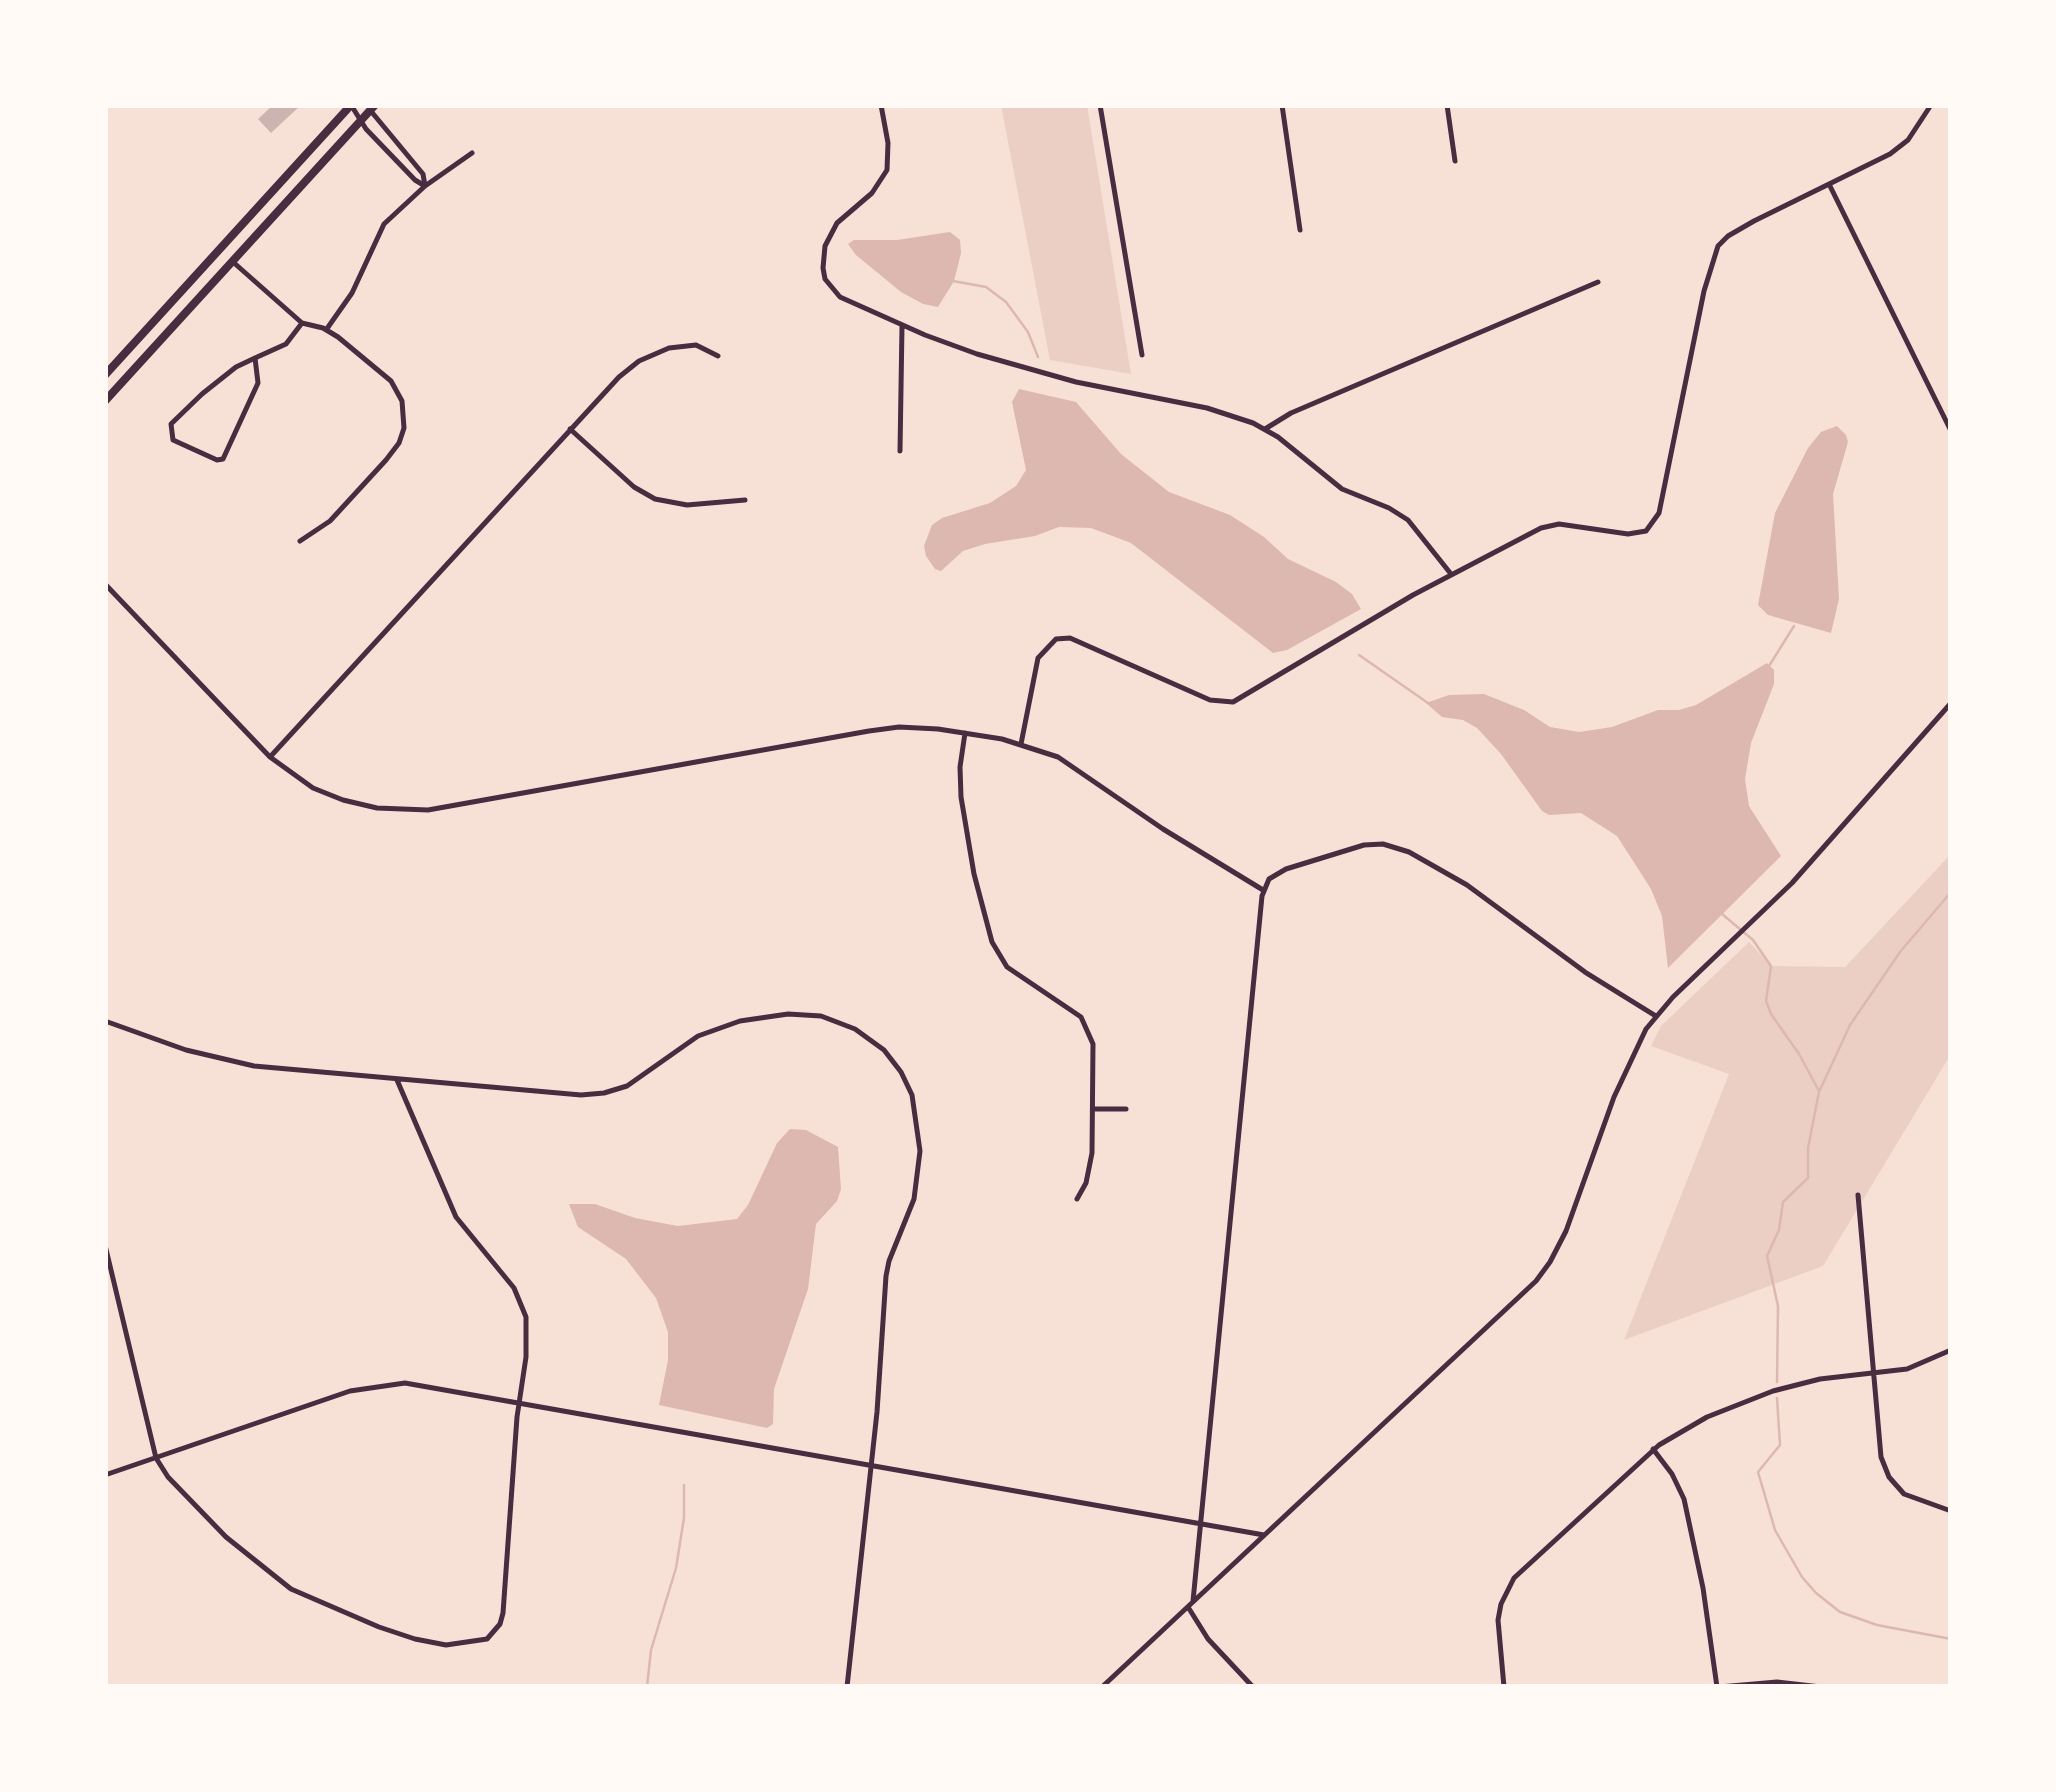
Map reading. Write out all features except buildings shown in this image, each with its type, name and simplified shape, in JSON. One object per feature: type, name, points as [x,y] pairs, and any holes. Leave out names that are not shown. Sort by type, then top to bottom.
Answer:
[{"type":"main road","points":[[105,376],[351,105]]},
{"type":"main road","points":[[105,401],[372,108]]},
{"type":"street","points":[[351,105],[359,122],[414,180],[425,186]]},
{"type":"street","points":[[881,105],[888,143],[886,170],[879,185],[848,211],[830,234],[822,268],[840,297],[902,326],[1026,368],[1207,408],[1265,429],[1342,488],[1408,520],[1452,574]]},
{"type":"street","points":[[1100,105],[1142,355]]},
{"type":"street","points":[[1282,105],[1300,230]]},
{"type":"street","points":[[1447,105],[1454,162]]},
{"type":"street","points":[[1021,744],[1034,670],[1045,647],[1056,639],[1070,638],[1210,700],[1232,702],[1452,574],[1547,526],[1572,524],[1628,534],[1646,531],[1659,513],[1704,292],[1718,246],[1728,236],[1905,144],[1930,105]]},
{"type":"street","points":[[372,108],[423,174],[425,186]]},
{"type":"street","points":[[326,330],[352,293],[384,224],[425,186],[472,153]]},
{"type":"street","points":[[1829,184],[1951,431]]},
{"type":"street","points":[[232,261],[302,323],[326,330],[391,381],[402,401],[404,428],[386,460],[330,521],[300,541]]},
{"type":"street","points":[[1265,429],[1308,405],[1598,282]]},
{"type":"street","points":[[255,358],[258,383],[223,459],[217,460],[173,440],[171,424],[225,376],[255,358],[286,344],[302,323]]},
{"type":"street","points":[[900,451],[902,326]]},
{"type":"street","points":[[270,757],[619,377],[654,353],[696,345],[718,356]]},
{"type":"street","points":[[570,430],[634,487],[655,499],[687,505],[745,500]]},
{"type":"street","points":[[105,584],[270,757],[313,788],[343,800],[376,808],[428,810],[869,731],[912,727],[1021,744],[1076,767],[1163,829],[1263,890]]},
{"type":"street","points":[[1102,1687],[1518,1300],[1550,1262],[1566,1231],[1614,1097],[1637,1044],[1656,1016],[1808,865],[1951,702]]},
{"type":"street","points":[[965,733],[962,797],[974,874],[992,942],[1007,967],[1073,1009],[1087,1026],[1093,1052],[1090,1170],[1077,1199]]},
{"type":"street","points":[[1253,1687],[1208,1639],[1190,1605],[1263,890],[1270,879],[1286,869],[1364,845],[1394,846],[1458,879],[1585,972],[1656,1016]]},
{"type":"street","points":[[105,1021],[226,1060],[286,1070],[582,1095],[604,1093],[639,1080],[706,1032],[740,1021],[788,1014],[834,1019],[871,1039],[891,1058],[908,1084],[916,1108],[920,1151],[914,1199],[886,1276],[872,1466],[848,1687]]},
{"type":"street","points":[[105,1246],[156,1458],[168,1477],[226,1538],[291,1589],[415,1639],[446,1644],[479,1642],[494,1633],[504,1613],[528,1334],[524,1306],[456,1217],[397,1080]]},
{"type":"street","points":[[1093,1109],[1126,1109]]},
{"type":"street","points":[[1858,1195],[1880,1451],[1888,1477],[1910,1498],[1951,1511]]},
{"type":"street","points":[[1504,1687],[1498,1620],[1514,1578],[1653,1449],[1707,1417],[1773,1391],[1820,1379],[1907,1368],[1951,1350]]},
{"type":"street","points":[[105,1475],[350,1391],[389,1383],[425,1385],[1265,1535]]},
{"type":"street","points":[[1653,1449],[1684,1499],[1718,1687],[1777,1682],[1821,1687]]},
{"type":"shaded area","points":[[1001,105],[1087,105],[1131,374],[1050,360]]},
{"type":"shaded area","points":[[950,232],[960,240],[961,253],[954,281],[938,307],[901,292],[848,244],[854,240],[897,240]]},
{"type":"shaded area","points":[[1019,389],[1076,402],[1121,454],[1169,492],[1230,515],[1264,537],[1288,559],[1336,582],[1352,594],[1361,609],[1287,650],[1273,653],[1131,543],[1091,528],[1059,527],[1035,536],[985,544],[963,551],[941,571],[935,569],[924,546],[932,525],[990,503],[1016,486],[1026,470],[1012,402]]},
{"type":"shaded area","points":[[1837,426],[1848,442],[1833,494],[1839,599],[1831,633],[1768,615],[1758,605],[1775,513],[1808,448],[1821,432]]},
{"type":"shaded area","points":[[1767,663],[1774,670],[1774,684],[1751,743],[1745,779],[1749,806],[1781,856],[1668,968],[1662,916],[1651,889],[1617,836],[1581,813],[1549,815],[1542,811],[1477,728],[1463,720],[1442,717],[1426,703],[1449,695],[1484,694],[1524,710],[1550,727],[1579,732],[1612,727],[1658,710],[1696,705]]},
{"type":"shaded area","points":[[1951,854],[1951,1054],[1823,1266],[1624,1340],[1729,1074],[1651,1046],[1661,1026],[1749,942],[1772,966],[1845,967]]},
{"type":"shaded area","points":[[790,1129],[806,1130],[838,1147],[841,1189],[837,1201],[816,1224],[808,1289],[774,1389],[773,1424],[767,1428],[659,1405],[668,1360],[668,1332],[656,1298],[626,1259],[578,1227],[569,1204],[595,1204],[635,1218],[678,1226],[737,1219],[748,1205],[777,1143]]},
{"type":"waterway","points":[[953,281],[986,287],[1006,302],[1028,332],[1038,357]]},
{"type":"waterway","points":[[1769,666],[1794,626]]},
{"type":"waterway","points":[[1359,655],[1428,703]]},
{"type":"waterway","points":[[1777,1382],[1778,1306],[1767,1256],[1779,1230],[1783,1202],[1808,1178],[1808,1148],[1819,1092],[1850,1025],[1900,952],[1951,892]]},
{"type":"waterway","points":[[1722,914],[1753,940],[1771,966],[1766,1001],[1819,1091]]},
{"type":"waterway","points":[[1777,1398],[1780,1445],[1758,1472],[1775,1530],[1802,1577],[1840,1612],[1877,1625],[1951,1639]]},
{"type":"waterway","points":[[647,1687],[651,1650],[676,1568],[684,1518],[684,1485]]}]
